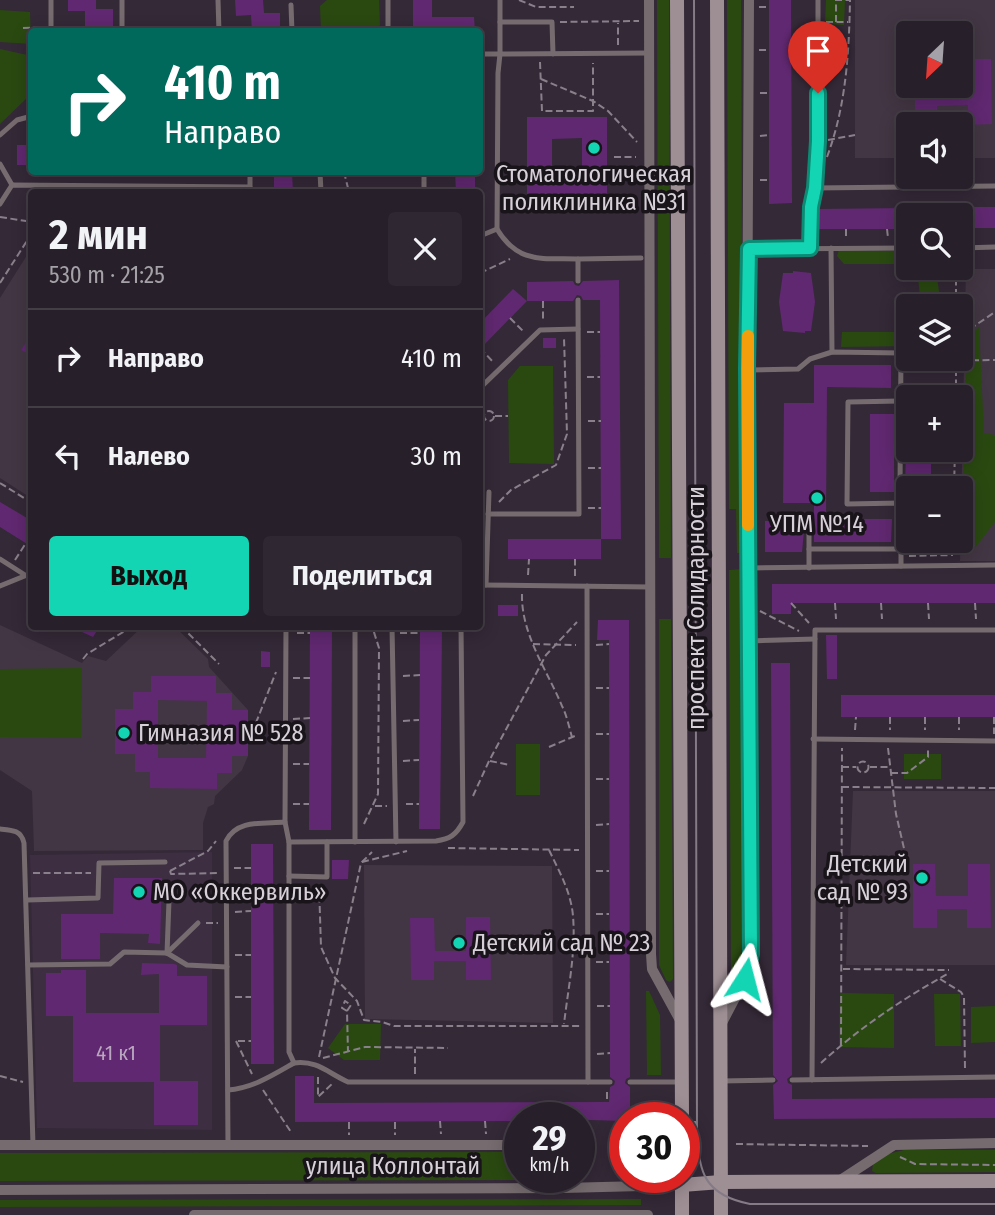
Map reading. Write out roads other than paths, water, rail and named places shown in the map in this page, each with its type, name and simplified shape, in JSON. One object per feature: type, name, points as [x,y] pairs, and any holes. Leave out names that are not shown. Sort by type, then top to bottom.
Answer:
[{"type":"main road","name":"проспект Солидарности","points":[[677,0],[682,1102]]},
{"type":"main road","name":"проспект Солидарности","points":[[717,0],[722,1215]]},
{"type":"main road","name":"улица Коллонтай","points":[[700,1182],[995,1181]]},
{"type":"main road","points":[[682,1193],[682,1215]]},
{"type":"street","points":[[649,0],[651,954],[652,969],[682,1024]]},
{"type":"street","points":[[721,1026],[745,979],[751,954],[747,369],[749,0]]},
{"type":"street","points":[[839,1181],[894,1145],[995,1143]]},
{"type":"street","points":[[0,1145],[504,1146]]},
{"type":"street","name":"улица Коллонтай","points":[[0,1190],[504,1188]]},
{"type":"street","name":"улица Коллонтай","points":[[194,1215],[648,1215]]},
{"type":"lane","points":[[51,0],[51,28]]},
{"type":"lane","points":[[122,0],[122,28]]},
{"type":"lane","points":[[218,0],[219,28]]},
{"type":"lane","points":[[388,0],[388,28]]},
{"type":"lane","points":[[500,0],[497,229],[506,244],[521,254],[537,258],[641,258]]},
{"type":"lane","points":[[810,248],[818,141],[818,0]]},
{"type":"lane","points":[[291,5],[292,28]]},
{"type":"lane","points":[[500,22],[552,22],[553,54]]},
{"type":"lane","points":[[483,54],[649,53]]},
{"type":"lane","points":[[0,135],[17,120],[28,117]]},
{"type":"lane","points":[[0,164],[12,185]]},
{"type":"lane","points":[[12,185],[202,189]]},
{"type":"lane","points":[[0,204],[12,185]]},
{"type":"lane","points":[[815,188],[995,187]]},
{"type":"lane","points":[[483,235],[497,229]]},
{"type":"lane","points":[[973,248],[995,247]]},
{"type":"lane","points":[[831,248],[832,352]]},
{"type":"lane","points":[[749,249],[896,248]]},
{"type":"lane","points":[[578,259],[578,281]]},
{"type":"lane","points":[[488,511],[579,514],[578,300]]},
{"type":"lane","points":[[483,385],[540,330],[578,331]]},
{"type":"lane","points":[[747,369],[798,369],[810,359],[832,352],[901,353],[900,385]]},
{"type":"lane","points":[[896,401],[848,402],[848,504],[896,503]]},
{"type":"lane","points":[[489,492],[483,586],[650,587]]},
{"type":"lane","points":[[809,525],[809,568]]},
{"type":"lane","points":[[809,549],[896,549]]},
{"type":"lane","points":[[901,553],[901,566]]},
{"type":"lane","points":[[0,559],[28,574]]},
{"type":"lane","points":[[748,568],[995,565]]},
{"type":"lane","points":[[0,586],[28,574]]},
{"type":"lane","points":[[587,586],[588,1082]]},
{"type":"lane","points":[[286,630],[285,822],[289,842],[289,1052],[294,1063]]},
{"type":"lane","points":[[355,630],[355,842]]},
{"type":"lane","points":[[392,630],[396,842]]},
{"type":"lane","points":[[289,842],[396,842],[448,839],[457,833],[463,822],[464,809],[461,630]]},
{"type":"lane","points":[[813,1080],[815,630],[995,630]]},
{"type":"lane","points":[[748,641],[815,639]]},
{"type":"lane","points":[[813,739],[995,741]]},
{"type":"lane","points":[[228,1145],[226,841],[236,827],[285,822]]},
{"type":"lane","points":[[0,829],[16,831],[22,836],[27,900],[33,1145]]},
{"type":"lane","points":[[289,876],[327,877],[327,842]]},
{"type":"lane","points":[[27,900],[98,898],[99,863],[165,862]]},
{"type":"lane","points":[[167,953],[169,901]]},
{"type":"lane","points":[[167,953],[198,923]]},
{"type":"lane","points":[[28,965],[110,964],[124,952],[167,953],[187,965],[227,967]]},
{"type":"lane","points":[[228,1090],[250,1086],[294,1063],[306,1062],[318,1065],[348,1082],[610,1082]]},
{"type":"lane","points":[[792,1080],[995,1077]]},
{"type":"lane","points":[[721,1081],[773,1080]]},
{"type":"lane","points":[[631,1082],[682,1082]]},
{"type":"tram line","points":[[694,0],[699,1159],[707,1180],[714,1188],[723,1195],[750,1204],[995,1204]]},
{"type":"place","name":"Стоматологическая поликлиника №31","points":[[594,148]]},
{"type":"place","name":"УПМ №14","points":[[817,498]]},
{"type":"place","name":"Гимназия № 528","points":[[124,733]]},
{"type":"place","name":"Детский сад № 93","points":[[922,878]]},
{"type":"place","name":"МО «Оккервиль»","points":[[139,892]]},
{"type":"place","name":"Детский сад № 23","points":[[459,943]]}]
